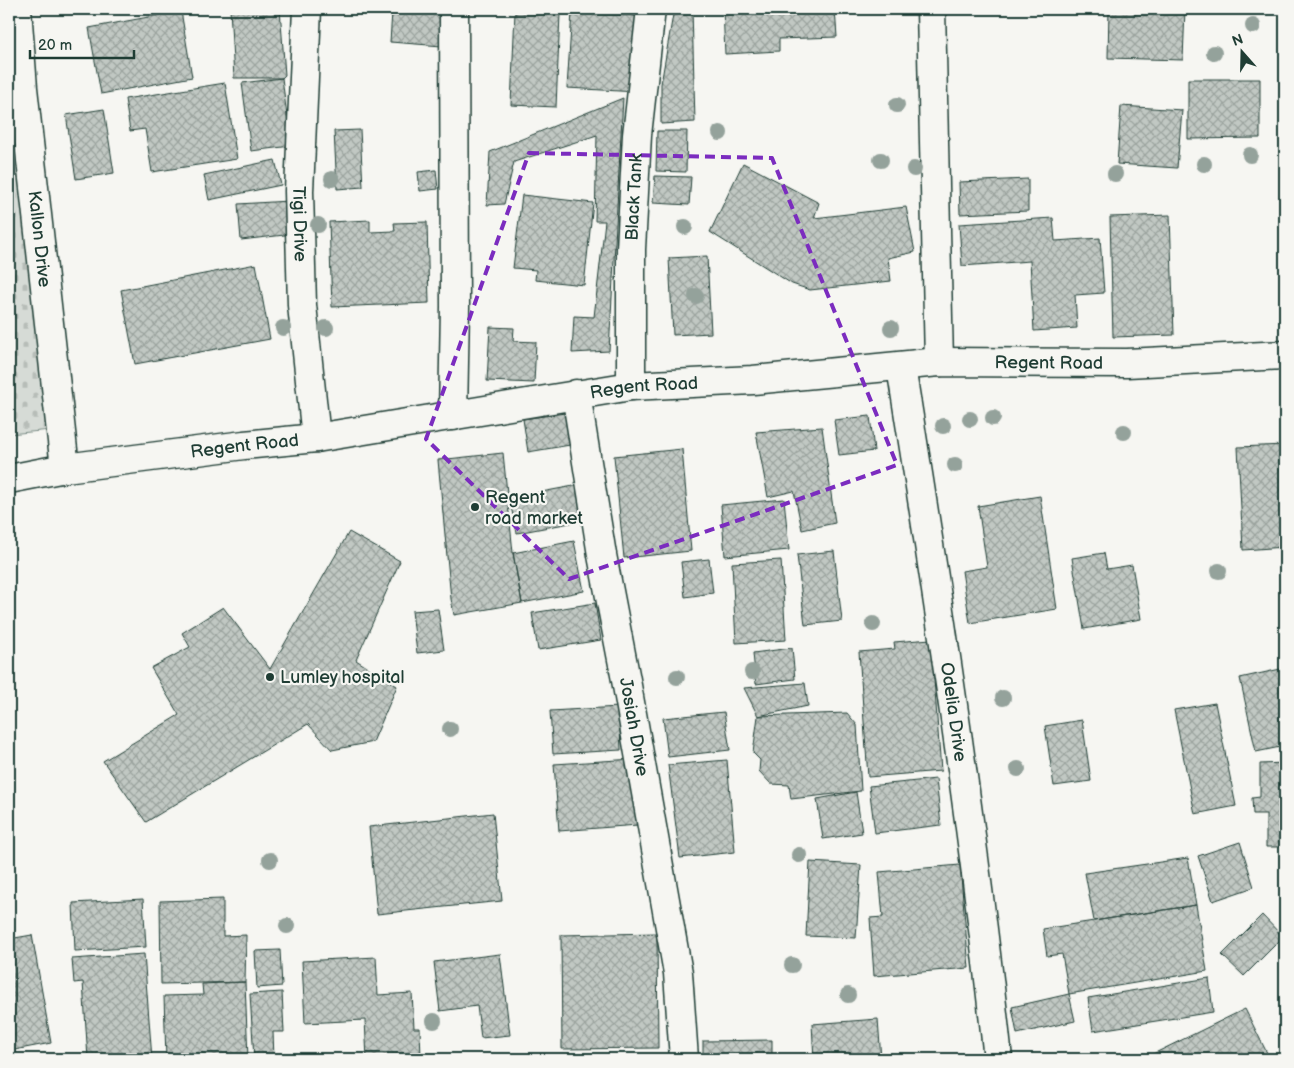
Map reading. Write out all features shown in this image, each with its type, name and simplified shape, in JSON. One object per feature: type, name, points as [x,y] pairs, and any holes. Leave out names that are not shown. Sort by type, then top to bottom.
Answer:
[{"type":"street","name":"Kallon Drive","points":[[17,9],[23,88],[65,468]]},
{"type":"street","name":"Tigi Drive","points":[[307,9],[299,191],[302,305],[316,438]]},
{"type":"street","points":[[453,416],[455,307],[454,9]]},
{"type":"street","name":"Black Tank","points":[[631,386],[631,249],[637,135],[651,9]]},
{"type":"street","points":[[931,9],[939,362]]},
{"type":"street","name":"Regent Road","points":[[9,479],[65,468],[244,445],[316,438],[631,386],[753,380],[939,362],[1127,363],[1285,355]]},
{"type":"street","name":"Odelia Drive","points":[[901,367],[952,698],[986,945],[998,1059]]},
{"type":"street","name":"Josiah Drive","points":[[576,394],[602,554],[678,973],[684,1059]]},
{"type":"highlighted area","points":[[529,153],[772,158],[897,465],[569,579],[426,439]]},
{"type":"green space","points":[[9,13],[51,430],[9,434]]},
{"type":"building","points":[[230,9],[280,9],[285,75],[282,78],[234,78]]},
{"type":"building","points":[[332,9],[444,9],[442,46],[390,42],[392,12]]},
{"type":"building","points":[[484,9],[528,9],[528,12]]},
{"type":"building","points":[[674,9],[692,9],[695,122],[661,124],[661,84]]},
{"type":"building","points":[[723,9],[835,9],[837,37],[779,39],[779,51],[725,54]]},
{"type":"building","points":[[1109,9],[1185,9],[1183,60],[1108,58]]},
{"type":"building","points":[[181,11],[192,77],[101,94],[89,28]]},
{"type":"building","points":[[515,12],[560,14],[556,107],[511,105]]},
{"type":"building","points":[[572,12],[642,16],[637,92],[567,88]]},
{"type":"building","points":[[282,78],[291,146],[251,151],[242,83]]},
{"type":"building","points":[[1188,79],[1260,79],[1260,138],[1188,139]]},
{"type":"building","points":[[225,83],[237,159],[152,172],[145,129],[130,131],[125,99]]},
{"type":"building","points":[[623,98],[609,351],[572,353],[574,316],[594,317],[605,221],[595,221],[597,135],[514,162],[504,204],[487,205],[490,152]]},
{"type":"building","points":[[1121,106],[1182,110],[1177,168],[1117,164]]},
{"type":"building","points":[[104,109],[114,173],[76,179],[66,115]]},
{"type":"building","points":[[360,130],[363,187],[337,189],[334,131]]},
{"type":"building","points":[[657,131],[687,131],[686,172],[656,171]]},
{"type":"building","points":[[275,160],[281,185],[209,200],[204,175]]},
{"type":"building","points":[[743,163],[819,203],[814,218],[906,207],[915,252],[888,258],[891,281],[810,290],[792,284],[710,232]]},
{"type":"building","points":[[436,170],[438,189],[420,191],[418,172]]},
{"type":"building","points":[[655,176],[691,177],[689,205],[653,203]]},
{"type":"building","points":[[1028,179],[1028,211],[960,214],[959,182]]},
{"type":"building","points":[[522,195],[593,203],[584,285],[535,280],[536,270],[513,268]]},
{"type":"building","points":[[289,201],[293,234],[241,240],[238,204]]},
{"type":"building","points":[[1170,215],[1174,335],[1113,337],[1110,217]]},
{"type":"building","points":[[1053,218],[1055,241],[1100,238],[1104,293],[1075,295],[1077,328],[1034,331],[1030,261],[962,266],[959,224]]},
{"type":"building","points":[[370,220],[370,232],[395,231],[394,223],[427,222],[429,303],[332,307],[329,222]]},
{"type":"building","points":[[707,256],[711,333],[673,335],[669,258]]},
{"type":"building","points":[[256,264],[270,339],[135,364],[121,290]]},
{"type":"building","points":[[490,327],[514,328],[513,341],[536,342],[534,383],[487,381]]},
{"type":"building","points":[[565,413],[570,445],[528,452],[523,419]]},
{"type":"building","points":[[870,416],[874,451],[839,455],[834,420]]},
{"type":"building","points":[[822,427],[835,523],[802,530],[794,491],[768,497],[756,432]]},
{"type":"building","points":[[1285,445],[1285,547],[1243,550],[1238,447]]},
{"type":"building","points":[[682,449],[691,551],[624,558],[614,456]]},
{"type":"building","name":"Regent road market","points":[[503,453],[513,553],[522,603],[454,615],[438,460]]},
{"type":"building","points":[[579,485],[586,520],[517,533],[509,498]]},
{"type":"building","points":[[1040,496],[1057,609],[970,623],[962,571],[987,567],[978,506]]},
{"type":"building","points":[[784,499],[789,550],[725,556],[721,505]]},
{"type":"building","name":"Lumley hospital","points":[[349,532],[400,561],[356,660],[397,686],[373,742],[332,750],[308,724],[146,822],[103,761],[179,715],[151,668],[190,647],[182,633],[223,607],[270,669]]},
{"type":"building","points":[[574,541],[584,591],[522,603],[513,553]]},
{"type":"building","points":[[834,551],[842,621],[805,625],[797,555]]},
{"type":"building","points":[[1104,553],[1107,569],[1132,565],[1141,619],[1084,629],[1072,558]]},
{"type":"building","points":[[709,559],[713,593],[685,597],[681,562]]},
{"type":"building","points":[[781,560],[786,640],[736,643],[732,563]]},
{"type":"building","points":[[595,603],[601,640],[538,650],[532,613]]},
{"type":"building","points":[[438,609],[444,650],[417,653],[412,611]]},
{"type":"building","points":[[931,639],[941,771],[868,777],[859,652],[895,649],[894,642]]},
{"type":"building","points":[[792,648],[795,679],[756,684],[753,653]]},
{"type":"building","points":[[1285,668],[1285,746],[1256,752],[1240,678]]},
{"type":"building","points":[[805,683],[808,706],[758,716],[744,688]]},
{"type":"building","points":[[1215,703],[1236,806],[1195,814],[1174,710]]},
{"type":"building","points":[[619,707],[621,750],[553,754],[550,711]]},
{"type":"building","points":[[724,712],[730,750],[668,757],[663,718]]},
{"type":"building","points":[[847,713],[857,725],[861,791],[791,799],[789,785],[771,784],[759,771],[760,760],[753,753],[758,716]]},
{"type":"building","points":[[1082,720],[1091,781],[1054,786],[1045,726]]},
{"type":"building","points":[[634,759],[638,825],[559,831],[554,764]]},
{"type":"building","points":[[727,760],[735,852],[680,858],[668,765]]},
{"type":"building","points":[[1285,763],[1285,847],[1266,847],[1266,814],[1253,814],[1252,798],[1260,797],[1260,764]]},
{"type":"building","points":[[936,779],[941,825],[875,833],[869,786]]},
{"type":"building","points":[[856,792],[862,833],[823,839],[817,799]]},
{"type":"building","points":[[493,813],[502,901],[377,914],[369,827]]},
{"type":"building","points":[[1240,842],[1254,887],[1213,901],[1198,856]]},
{"type":"building","points":[[1188,858],[1196,905],[1094,921],[1085,873]]},
{"type":"building","points":[[810,862],[861,865],[856,938],[806,936]]},
{"type":"building","points":[[960,865],[969,968],[874,976],[870,918],[883,917],[879,872]]},
{"type":"building","points":[[143,899],[146,947],[75,951],[73,903]]},
{"type":"building","points":[[223,899],[223,936],[246,935],[245,982],[161,984],[160,901]]},
{"type":"building","points":[[1196,905],[1207,971],[1069,994],[1062,954],[1047,956],[1043,929]]},
{"type":"building","points":[[1262,915],[1283,937],[1244,976],[1222,955]]},
{"type":"building","points":[[657,933],[658,1048],[562,1049],[561,935]]},
{"type":"building","points":[[32,935],[51,1043],[9,1051],[9,939]]},
{"type":"building","points":[[280,950],[282,986],[257,988],[255,951]]},
{"type":"building","points":[[144,954],[152,1059],[88,1059],[83,982],[74,983],[72,959]]},
{"type":"building","points":[[500,954],[510,1035],[481,1038],[477,1006],[440,1011],[434,962]]},
{"type":"building","points":[[376,957],[378,995],[412,993],[414,1028],[420,1028],[421,1059],[367,1059],[365,1020],[305,1023],[302,961]]},
{"type":"building","points":[[1209,978],[1213,1012],[1093,1031],[1088,998]]},
{"type":"building","points":[[245,982],[248,1059],[166,1059],[164,996],[203,995],[202,984]]},
{"type":"building","points":[[282,992],[284,1032],[273,1032],[274,1059],[254,1059],[250,994]]},
{"type":"building","points":[[1069,994],[1075,1021],[1017,1034],[1012,1007]]},
{"type":"building","points":[[1245,1009],[1270,1059],[1151,1059],[1149,1056]]},
{"type":"building","points":[[878,1019],[881,1059],[814,1059],[812,1024]]},
{"type":"building","points":[[772,1040],[772,1059],[703,1059],[703,1041]]},
{"type":"building","points":[[654,1056],[654,1059],[576,1059],[576,1058]]},
{"type":"place","name":"Regent road market","points":[[475,507]]},
{"type":"place","name":"Lumley hospital","points":[[270,677]]}]
